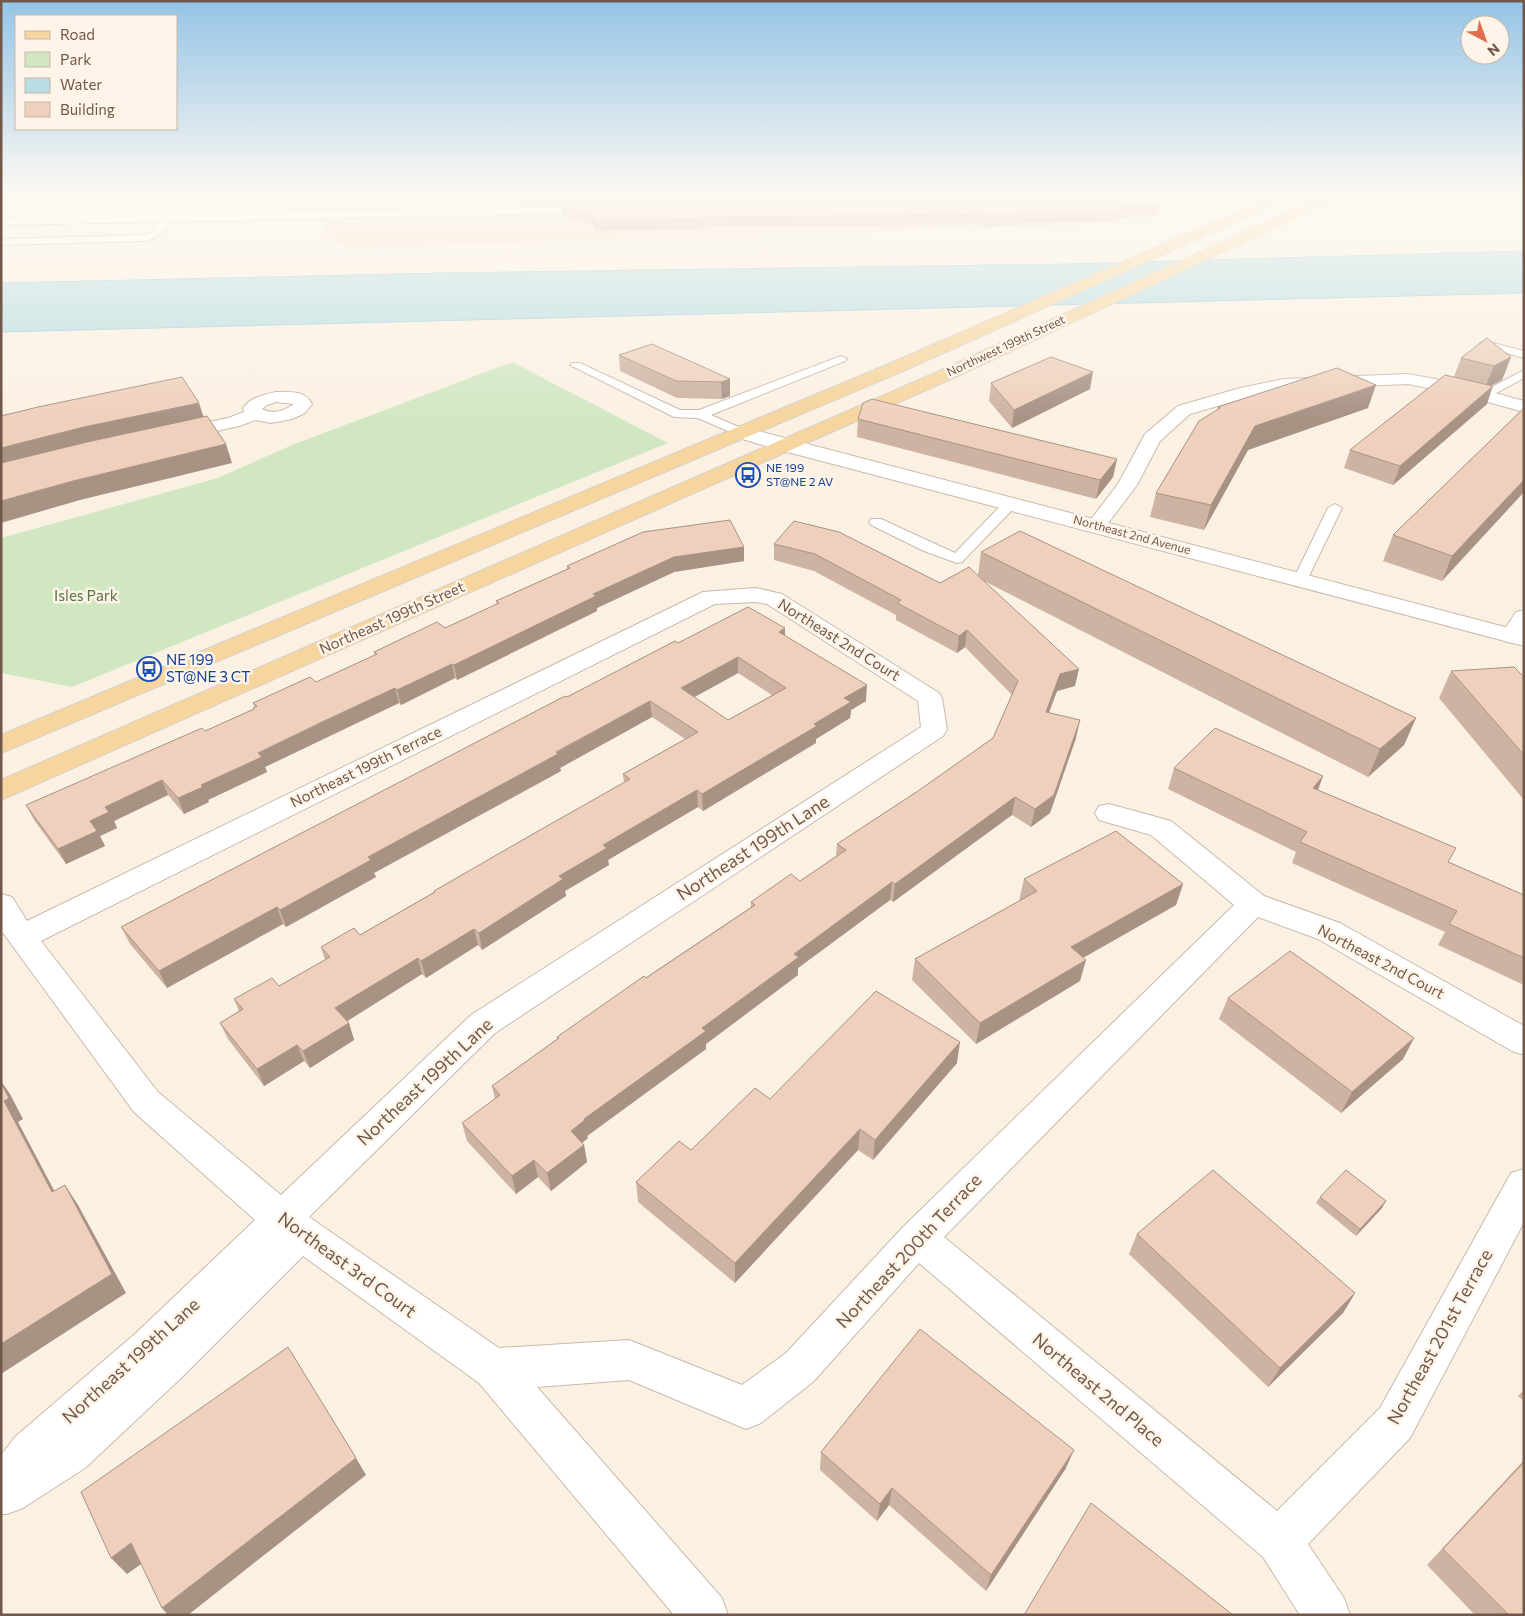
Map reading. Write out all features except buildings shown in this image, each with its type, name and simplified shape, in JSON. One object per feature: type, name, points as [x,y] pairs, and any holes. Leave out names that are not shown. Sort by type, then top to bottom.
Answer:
[{"type":"main road","name":"Northwest 199th Street","points":[[739,432],[897,367],[1118,269]]},
{"type":"main road","name":"Northwest 199th Street","points":[[783,445],[943,376],[1172,269]]},
{"type":"main road","points":[[1,745],[739,432]]},
{"type":"main road","name":"Northeast 199th Street","points":[[1,791],[783,445]]},
{"type":"street","points":[[1096,526],[1127,485],[1152,438],[1184,410],[1246,392],[1284,384],[1408,379],[1524,407]]},
{"type":"street","points":[[157,438],[233,422],[255,414]]},
{"type":"street","name":"Northeast 2nd Avenue","points":[[739,432],[1300,580],[1520,631]]},
{"type":"street","name":"Northeast 2nd Court","points":[[711,598],[756,595],[774,599],[930,698],[934,730]]},
{"type":"street","name":"Northeast 199th Terrace","points":[[21,937],[711,598]]},
{"type":"street","name":"Northeast 199th Lane","points":[[1,1494],[70,1453],[166,1365],[291,1226],[483,1024],[934,730]]},
{"type":"street","name":"Northeast 2nd Court","points":[[1109,813],[1161,828],[1253,904],[1329,931],[1524,1042]]},
{"type":"street","name":"Northeast 200th Terrace","points":[[494,1369],[630,1360],[746,1408],[800,1367],[917,1238],[1253,904]]},
{"type":"street","name":"Northeast 3rd Court","points":[[1,905],[21,937],[146,1102],[291,1226],[494,1369],[705,1615]]},
{"type":"street","name":"Northeast 201st Terrace","points":[[1279,1542],[1395,1423],[1524,1185]]},
{"type":"street","name":"Northeast 2nd Place","points":[[917,1238],[1279,1542]]},
{"type":"street","points":[[1279,1542],[1327,1615]]},
{"type":"lane","points":[[1485,344],[1524,355]]},
{"type":"lane","points":[[576,365],[678,414],[700,414],[841,359]]},
{"type":"lane","points":[[1483,396],[1524,373]]},
{"type":"lane","points":[[700,414],[739,432]]},
{"type":"lane","points":[[876,522],[956,559],[1010,504]]},
{"type":"lane","points":[[1300,580],[1335,508]]},
{"type":"green space","name":"Isles Park","points":[[512,362],[668,443],[72,687],[1,673],[1,538],[218,478],[292,445]]},
{"type":"water","points":[[690,269],[1524,269],[1524,293],[1,332],[1,283]]},
{"type":"place","name":"NE 199 ST@NE 2 AV","points":[[748,475]]},
{"type":"place","name":"NE 199 ST@NE 3 CT","points":[[149,669]]}]
